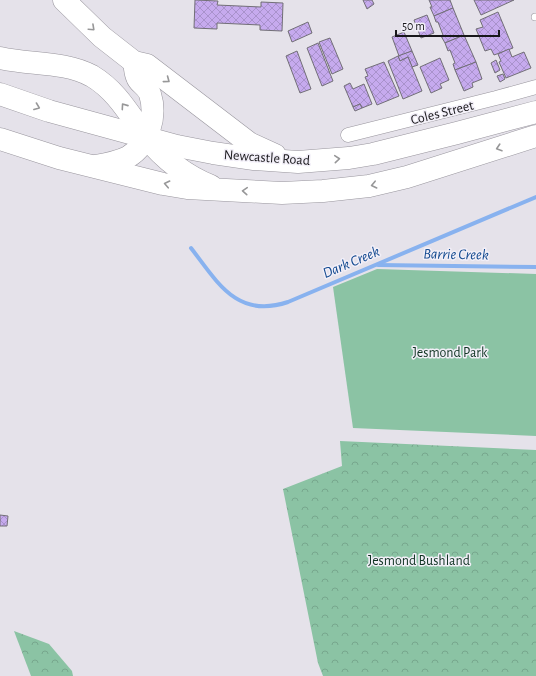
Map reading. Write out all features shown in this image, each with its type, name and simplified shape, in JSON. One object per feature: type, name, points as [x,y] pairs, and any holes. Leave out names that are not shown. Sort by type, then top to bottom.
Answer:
[{"type":"highway","points":[[64,0],[102,38],[134,62],[147,65],[249,143],[270,154],[298,162]]},
{"type":"highway","points":[[0,58],[70,68],[92,76],[119,98],[147,138],[160,153],[196,180],[220,189]]},
{"type":"highway","points":[[92,166],[113,163],[127,157],[147,138],[152,110],[150,96],[147,86],[137,78],[134,62]]},
{"type":"highway","name":"Newcastle Road","points":[[0,94],[49,111],[147,138],[213,154],[298,162],[349,158],[373,154],[536,112]]},
{"type":"highway","points":[[0,139],[92,166],[175,186],[187,188],[282,193],[323,191],[369,186],[407,177],[536,136]]},
{"type":"street","name":"Coles Street","points":[[348,135],[536,87]]},
{"type":"green space","name":"Jesmond Park","points":[[377,269],[536,274],[536,436],[353,428],[333,287]]},
{"type":"green space","name":"Jesmond Bushland","points":[[340,441],[536,450],[536,676],[323,676],[318,663],[283,489],[342,466]]},
{"type":"green space","points":[[14,631],[49,644],[72,671],[73,676],[31,676]]},
{"type":"building","points":[[195,0],[218,1],[217,5],[261,7],[261,2],[283,3],[282,31],[260,30],[260,25],[217,23],[217,29],[194,28]]},
{"type":"building","points":[[363,0],[372,0],[374,4],[367,9]]},
{"type":"building","points":[[429,0],[450,0],[453,8],[434,16]]},
{"type":"building","points":[[474,0],[514,0],[481,15]]},
{"type":"building","points":[[453,8],[464,35],[445,43],[441,36],[443,35],[438,22],[436,22],[434,16]]},
{"type":"building","points":[[498,12],[513,48],[494,55],[491,49],[485,51],[476,29],[483,27],[480,20]]},
{"type":"building","points":[[427,15],[434,33],[421,38],[414,20]]},
{"type":"building","points":[[308,22],[312,33],[292,42],[288,31]]},
{"type":"building","points":[[404,32],[412,51],[399,56],[392,37]]},
{"type":"building","points":[[464,35],[476,62],[455,70],[453,64],[455,63],[450,50],[448,51],[445,43]]},
{"type":"building","points":[[330,38],[343,69],[332,74],[319,42]]},
{"type":"building","points":[[318,43],[333,81],[322,86],[307,48]]},
{"type":"building","points":[[509,49],[512,57],[524,52],[531,68],[506,78],[499,62],[501,61],[498,54]]},
{"type":"building","points":[[297,51],[311,89],[300,93],[286,56]]},
{"type":"building","points":[[412,51],[418,65],[412,67],[408,57],[400,61],[398,56]]},
{"type":"building","points":[[398,56],[400,61],[408,57],[422,91],[403,99],[388,61]]},
{"type":"building","points":[[440,58],[449,80],[440,84],[442,88],[431,93],[420,67]]},
{"type":"building","points":[[496,60],[500,70],[495,73],[491,63]]},
{"type":"building","points":[[384,62],[399,96],[377,105],[365,77],[368,76],[365,69]]},
{"type":"building","points":[[476,62],[482,79],[472,83],[473,87],[464,91],[455,70]]},
{"type":"building","points":[[503,74],[505,79],[500,82],[497,76]]},
{"type":"building","points":[[350,83],[353,89],[364,84],[372,104],[362,108],[360,104],[353,107],[344,86]]},
{"type":"building","points":[[360,104],[362,108],[355,111],[353,107]]},
{"type":"building","points":[[0,515],[8,516],[7,526],[0,526]]},
{"type":"waterway","name":"Dark Creek","points":[[191,248],[210,274],[230,294],[242,302],[255,306],[270,306],[288,302],[536,197]]},
{"type":"waterway","name":"Barrie Creek","points":[[378,265],[536,267]]}]
